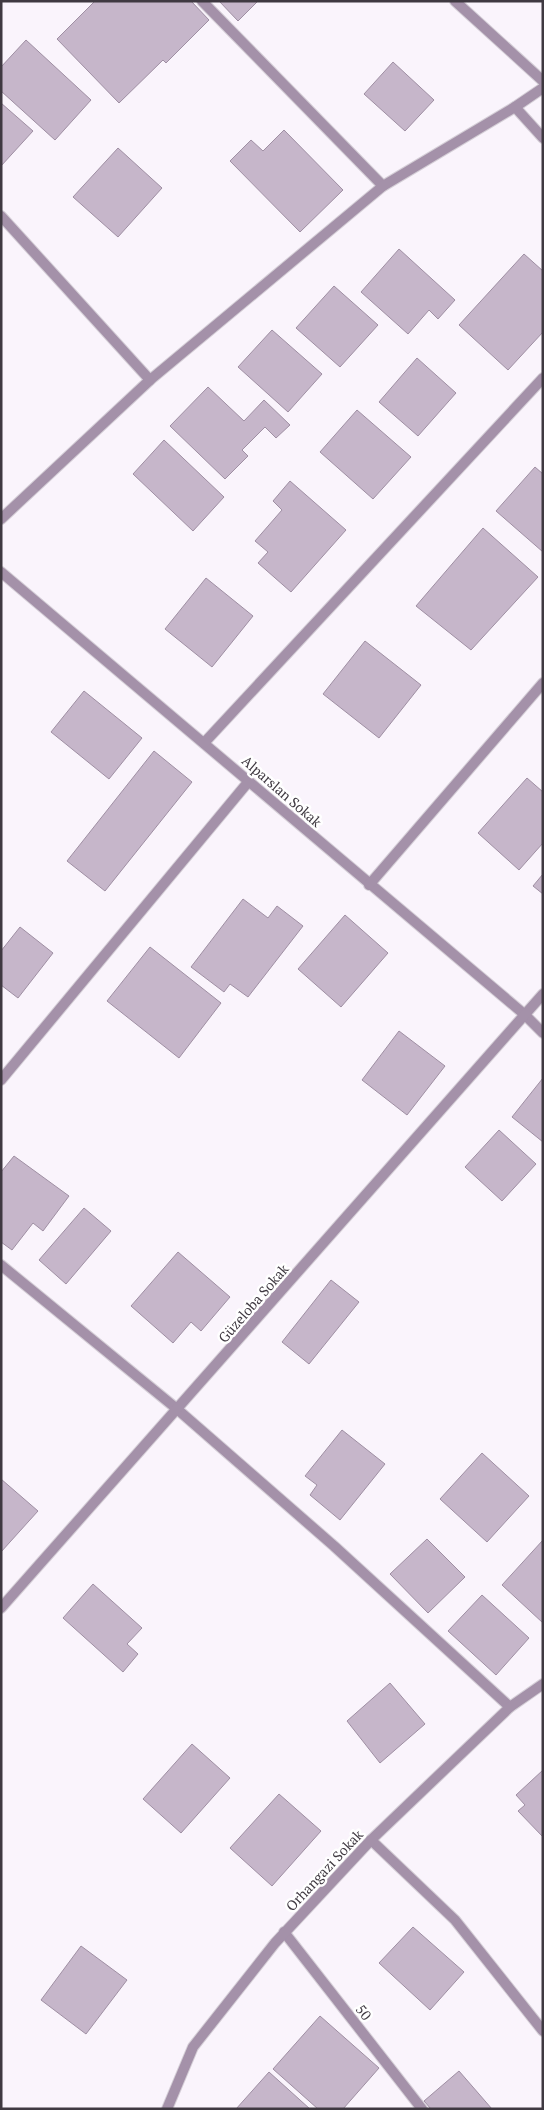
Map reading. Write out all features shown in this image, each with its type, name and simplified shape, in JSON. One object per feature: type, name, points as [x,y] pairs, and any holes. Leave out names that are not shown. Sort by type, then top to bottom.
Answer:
[{"type":"street","points":[[202,1],[383,186]]},
{"type":"street","points":[[455,1],[543,81]]},
{"type":"street","points":[[1,519],[150,380],[383,186],[515,107],[543,88]]},
{"type":"street","points":[[515,107],[543,138]]},
{"type":"street","points":[[1,216],[150,380]]},
{"type":"street","points":[[204,743],[543,378]]},
{"type":"street","name":"Alparslan Sokak","points":[[1,572],[250,781],[369,885],[524,1014],[543,1033]]},
{"type":"street","points":[[369,885],[543,683]]},
{"type":"street","points":[[1,1080],[250,781]]},
{"type":"street","name":"Güzeloba Sokak","points":[[1,1608],[543,994]]},
{"type":"street","points":[[1,1265],[177,1409],[334,1546],[510,1708]]},
{"type":"street","name":"Orhangazi Sokak","points":[[167,2109],[193,2047],[284,1932],[371,1840],[510,1708],[543,1684]]},
{"type":"street","points":[[371,1840],[455,1920],[543,2031]]},
{"type":"street","name":"50","points":[[284,1932],[422,2109]]},
{"type":"building","points":[[95,1],[191,1],[209,20],[166,63],[163,60],[119,103],[57,39]]},
{"type":"building","points":[[219,1],[258,1],[238,21]]},
{"type":"building","points":[[26,40],[91,100],[55,140],[1,91],[1,67]]},
{"type":"building","points":[[393,62],[434,100],[405,131],[364,94]]},
{"type":"building","points":[[1,103],[33,131],[1,166]]},
{"type":"building","points":[[284,130],[343,190],[300,232],[230,161],[251,140],[263,151]]},
{"type":"building","points":[[118,148],[162,188],[118,237],[73,197]]},
{"type":"building","points":[[399,249],[455,300],[438,319],[429,310],[408,334],[361,292]]},
{"type":"building","points":[[524,254],[543,271],[543,332],[508,370],[459,325]]},
{"type":"building","points":[[334,286],[378,325],[340,367],[296,328]]},
{"type":"building","points":[[272,330],[322,374],[288,412],[238,367]]},
{"type":"building","points":[[417,358],[456,393],[418,436],[379,402]]},
{"type":"building","points":[[208,387],[244,421],[264,400],[290,425],[276,438],[265,427],[242,450],[248,456],[225,479],[170,426]]},
{"type":"building","points":[[357,410],[411,457],[373,499],[320,452]]},
{"type":"building","points":[[164,440],[224,497],[193,531],[133,474]]},
{"type":"building","points":[[535,467],[543,474],[543,552],[496,511]]},
{"type":"building","points":[[290,481],[346,530],[291,592],[258,563],[268,552],[255,541],[282,510],[273,501]]},
{"type":"building","points":[[483,528],[538,577],[471,650],[416,606]]},
{"type":"building","points":[[206,578],[253,616],[212,667],[165,629]]},
{"type":"building","points":[[365,641],[421,685],[379,738],[323,694]]},
{"type":"building","points":[[84,691],[142,738],[109,779],[51,732]]},
{"type":"building","points":[[154,751],[192,782],[105,891],[67,861]]},
{"type":"building","points":[[527,778],[543,792],[543,843],[519,870],[478,833]]},
{"type":"building","points":[[543,874],[543,894],[533,886]]},
{"type":"building","points":[[243,899],[268,918],[277,906],[303,926],[248,997],[230,984],[224,992],[191,967]]},
{"type":"building","points":[[345,915],[388,953],[341,1007],[298,969]]},
{"type":"building","points":[[20,927],[53,953],[18,998],[1,985],[1,951]]},
{"type":"building","points":[[150,947],[221,1003],[179,1058],[107,1001]]},
{"type":"building","points":[[399,1031],[445,1066],[407,1115],[362,1080]]},
{"type":"building","points":[[543,1078],[543,1142],[512,1117]]},
{"type":"building","points":[[499,1130],[536,1164],[502,1201],[465,1167]]},
{"type":"building","points":[[14,1156],[69,1196],[43,1231],[33,1223],[12,1250],[1,1242],[1,1172]]},
{"type":"building","points":[[84,1208],[111,1231],[66,1284],[39,1260]]},
{"type":"building","points":[[178,1252],[230,1297],[201,1331],[191,1322],[173,1343],[131,1306]]},
{"type":"building","points":[[331,1280],[359,1302],[309,1364],[282,1342]]},
{"type":"building","points":[[342,1430],[385,1464],[340,1520],[310,1495],[317,1485],[305,1476]]},
{"type":"building","points":[[482,1453],[529,1496],[487,1542],[440,1499]]},
{"type":"building","points":[[1,1479],[38,1511],[1,1552]]},
{"type":"building","points":[[427,1539],[465,1577],[428,1613],[390,1574]]},
{"type":"building","points":[[543,1540],[543,1623],[502,1585]]},
{"type":"building","points":[[93,1584],[142,1628],[127,1644],[138,1654],[123,1672],[63,1618]]},
{"type":"building","points":[[482,1595],[529,1638],[496,1675],[448,1631]]},
{"type":"building","points":[[390,1683],[425,1724],[380,1763],[347,1721]]},
{"type":"building","points":[[192,1744],[230,1778],[181,1833],[143,1799]]},
{"type":"building","points":[[543,1770],[543,1837],[518,1811],[525,1805],[516,1795]]},
{"type":"building","points":[[279,1794],[321,1831],[272,1886],[230,1848]]},
{"type":"building","points":[[413,1927],[464,1972],[430,2010],[379,1963]]},
{"type":"building","points":[[81,1946],[127,1980],[86,2034],[41,2000]]},
{"type":"building","points":[[320,2016],[379,2068],[343,2109],[318,2109],[273,2069]]},
{"type":"building","points":[[459,2071],[492,2109],[431,2109],[424,2101]]},
{"type":"building","points":[[269,2072],[310,2109],[236,2109]]}]
